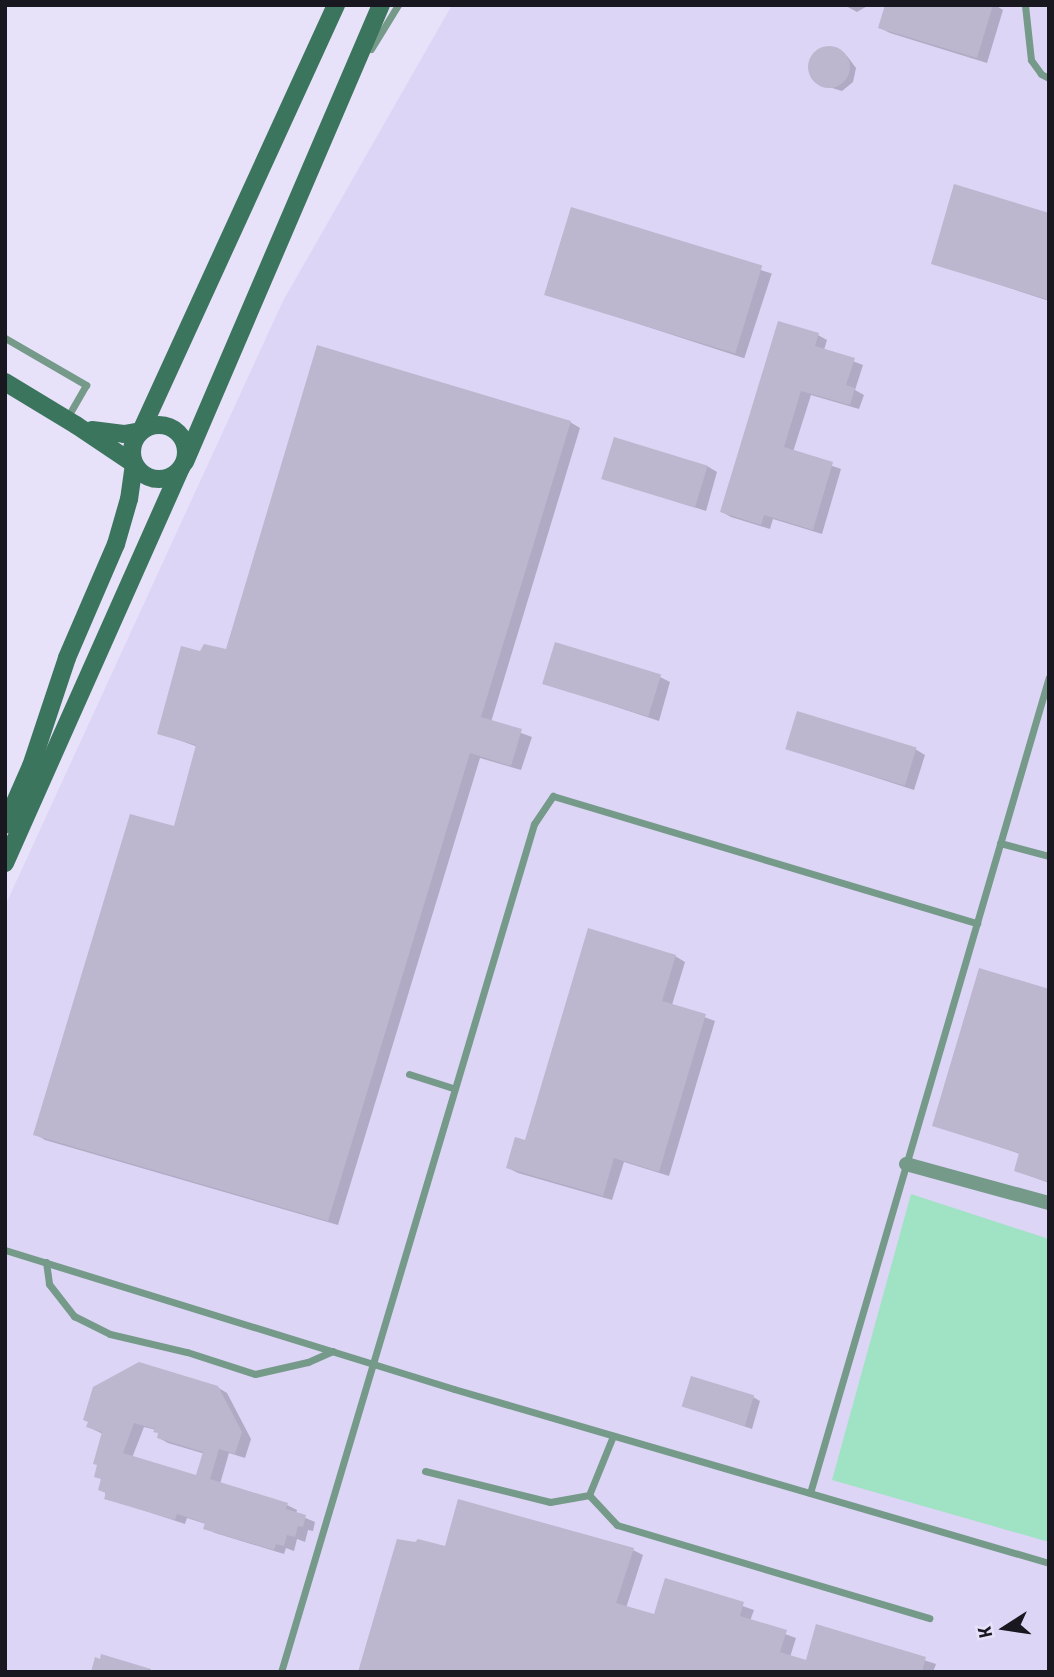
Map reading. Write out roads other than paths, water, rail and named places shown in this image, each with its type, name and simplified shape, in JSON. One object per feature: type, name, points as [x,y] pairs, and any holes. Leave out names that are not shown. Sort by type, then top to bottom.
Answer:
[{"type":"main road","points":[[5,825],[31,766],[67,657],[116,544],[130,499],[134,464],[131,447],[141,431],[336,5]]},
{"type":"main road","points":[[5,863],[348,89],[381,5]]},
{"type":"main road","points":[[5,382],[134,464],[147,477],[165,479],[182,466],[185,444],[174,429],[157,424],[141,431],[112,434],[71,422]]},
{"type":"street","points":[[906,1164],[1049,1203]]},
{"type":"lane","points":[[348,89],[398,5]]},
{"type":"lane","points":[[1026,5],[1031,60],[1041,74],[1049,78]]},
{"type":"lane","points":[[5,338],[86,386],[71,422]]},
{"type":"lane","points":[[810,1493],[1049,677]]},
{"type":"lane","points":[[281,1672],[453,1088],[534,824],[553,796],[977,923]]},
{"type":"lane","points":[[1000,843],[1049,856]]},
{"type":"lane","points":[[409,1073],[453,1088]]},
{"type":"lane","points":[[5,1250],[613,1436],[1049,1563]]},
{"type":"lane","points":[[46,1262],[49,1284],[74,1316],[110,1334],[187,1352],[255,1374],[308,1362],[333,1351]]},
{"type":"lane","points":[[589,1495],[613,1436]]},
{"type":"lane","points":[[425,1471],[550,1502],[589,1495]]},
{"type":"lane","points":[[589,1495],[617,1525],[929,1618]]}]
